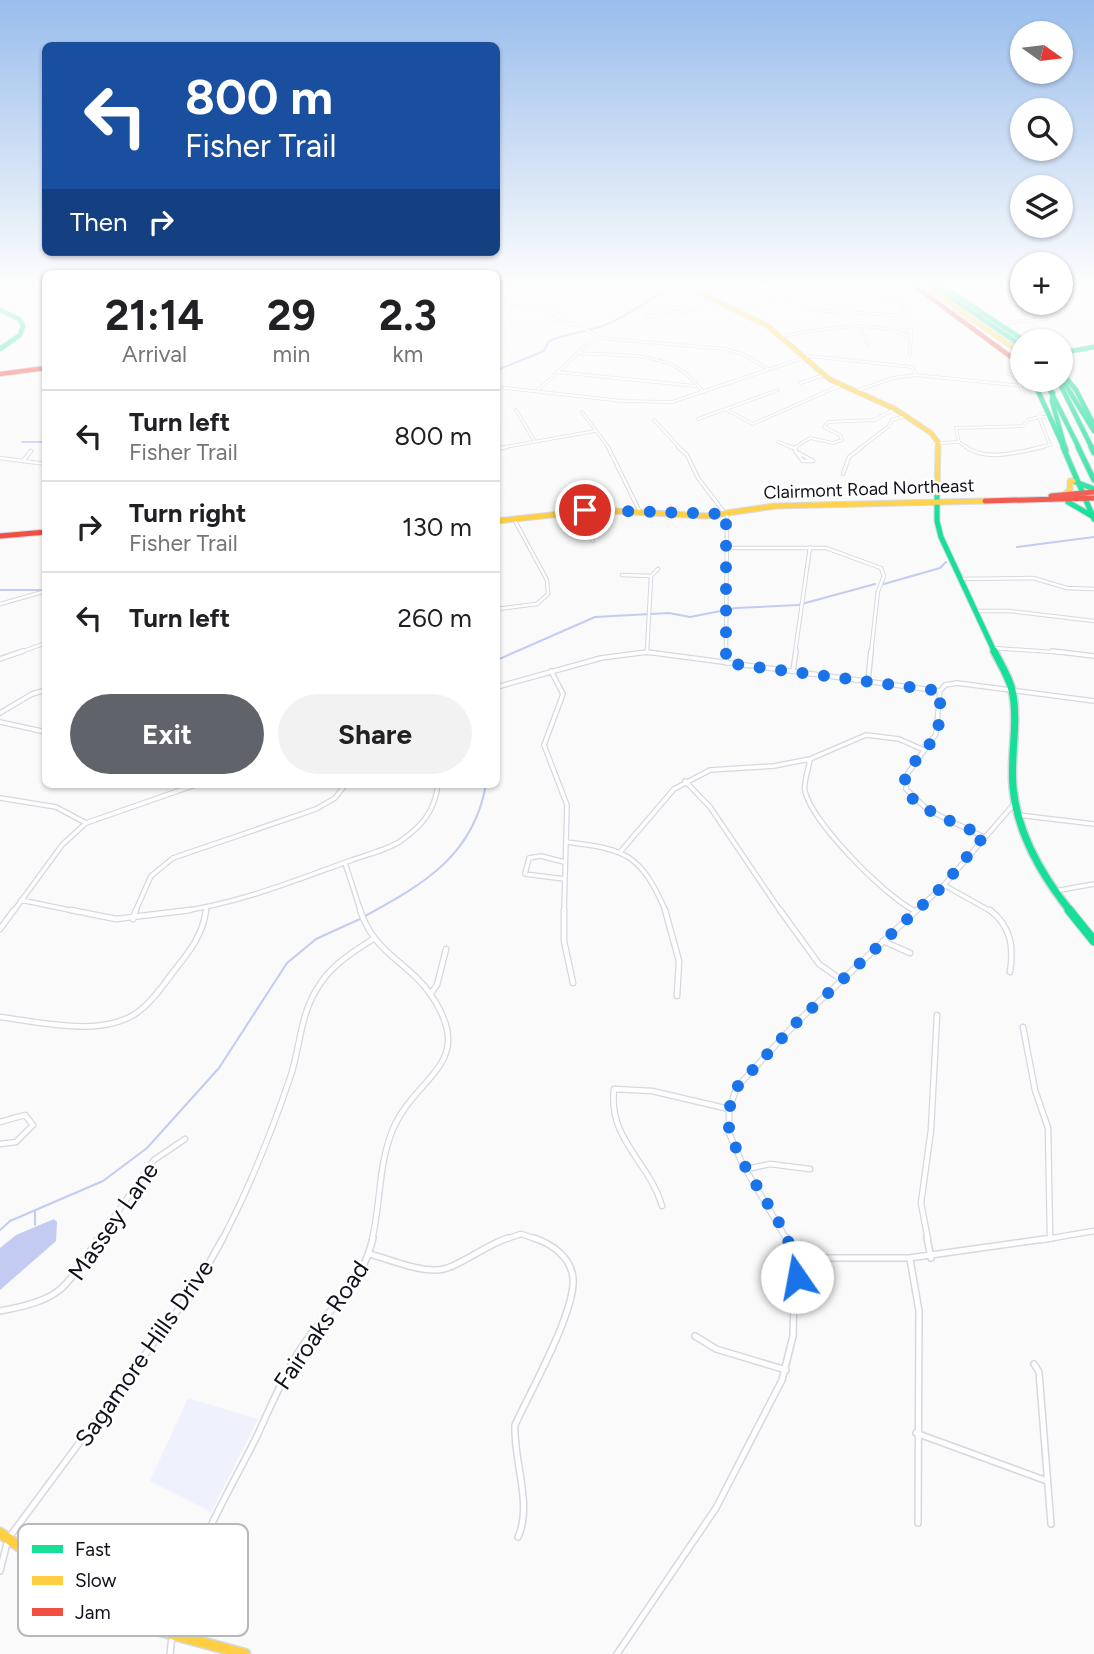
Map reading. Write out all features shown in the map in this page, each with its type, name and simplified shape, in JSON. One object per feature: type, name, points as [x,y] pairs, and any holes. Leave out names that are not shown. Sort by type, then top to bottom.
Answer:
[{"type":"main road","points":[[812,363],[839,386],[907,416],[938,442],[938,503],[942,537],[1012,689],[1016,706],[1015,803],[1018,816],[1053,892],[1094,941]]},
{"type":"main road","points":[[0,374],[42,369]]},
{"type":"main road","points":[[1073,386],[1094,425]]},
{"type":"main road","points":[[1038,392],[1066,451]]},
{"type":"main road","points":[[1053,392],[1052,401],[1073,481],[1093,517]]},
{"type":"main road","points":[[1053,392],[1094,480]]},
{"type":"main road","points":[[1064,392],[1094,453]]},
{"type":"main road","points":[[1071,392],[1094,431]]},
{"type":"main road","points":[[1061,495],[1070,490],[1070,481],[1073,481]]},
{"type":"main road","points":[[1073,481],[1094,490]]},
{"type":"main road","name":"Clairmont Road Northeast","points":[[500,521],[581,511],[726,514],[778,506],[1052,500],[1079,496],[1094,490]]},
{"type":"main road","name":"Clairmont Road Northeast","points":[[1032,500],[1061,495],[1094,500]]},
{"type":"main road","points":[[1052,500],[1079,506],[1093,517]]},
{"type":"main road","points":[[1093,517],[1089,505],[1094,500]]},
{"type":"main road","points":[[0,536],[42,532]]},
{"type":"main road","points":[[0,1533],[18,1546]]},
{"type":"main road","points":[[185,1636],[245,1654]]},
{"type":"street","points":[[537,391],[566,363]]},
{"type":"street","points":[[655,363],[684,371],[695,386],[705,392]]},
{"type":"street","points":[[758,363],[769,370]]},
{"type":"street","points":[[500,387],[644,402],[672,401],[788,363]]},
{"type":"street","points":[[872,363],[912,367],[916,375]]},
{"type":"street","points":[[556,372],[695,386]]},
{"type":"street","points":[[800,383],[824,375]]},
{"type":"street","points":[[853,392],[892,378],[916,375],[1010,385]]},
{"type":"street","points":[[727,410],[753,424],[839,386]]},
{"type":"street","points":[[698,419],[778,390]]},
{"type":"street","points":[[516,410],[534,440]]},
{"type":"street","points":[[794,450],[810,439],[833,443],[842,440],[840,435],[824,427],[828,422],[874,420],[891,410]]},
{"type":"street","points":[[582,412],[621,467],[628,491],[640,512]]},
{"type":"street","points":[[958,441],[960,436],[956,428],[1023,426],[1028,420],[1047,413]]},
{"type":"street","points":[[843,474],[849,457],[889,426],[892,420],[907,416]]},
{"type":"street","points":[[938,442],[958,441],[972,451],[1006,455],[1050,446],[1039,417]]},
{"type":"street","points":[[654,420],[660,430],[687,456],[710,496],[726,514],[726,663]]},
{"type":"street","points":[[500,448],[534,440],[596,431]]},
{"type":"street","points":[[778,442],[812,458],[813,461],[803,461],[794,450]]},
{"type":"street","points":[[23,461],[31,452]]},
{"type":"street","points":[[0,458],[42,463]]},
{"type":"street","points":[[581,511],[593,541]]},
{"type":"street","points":[[500,609],[537,604],[548,594],[547,580],[514,519]]},
{"type":"street","points":[[728,548],[759,550],[810,547],[869,561],[884,572],[878,592],[868,681]]},
{"type":"street","points":[[793,671],[810,547]]},
{"type":"street","points":[[647,652],[652,576],[658,569]]},
{"type":"street","points":[[622,575],[652,576]]},
{"type":"street","points":[[960,579],[1034,578],[1067,589],[1094,589]]},
{"type":"street","points":[[0,604],[42,592]]},
{"type":"street","points":[[976,611],[1021,611],[1094,621]]},
{"type":"street","points":[[0,659],[42,644]]},
{"type":"street","points":[[993,648],[1035,649],[1094,656]]},
{"type":"street","points":[[500,686],[601,658],[647,652],[940,691]]},
{"type":"street","points":[[551,670],[563,694],[547,735],[544,751],[562,782],[567,801],[564,879],[567,950],[573,983]]},
{"type":"street","points":[[984,836],[911,796],[904,781],[937,730],[940,691],[945,685],[957,683],[1094,701]]},
{"type":"street","points":[[0,713],[42,691]]},
{"type":"street","points":[[0,722],[42,731]]},
{"type":"street","points":[[621,851],[664,799],[685,781],[710,770],[774,766],[810,759],[866,735],[899,739],[924,750]]},
{"type":"street","points":[[810,759],[805,791],[820,817],[869,878],[897,902],[915,911]]},
{"type":"street","points":[[685,781],[710,807],[804,946],[819,964],[843,981]]},
{"type":"street","points":[[0,929],[62,845],[86,823],[187,788]]},
{"type":"street","points":[[132,919],[143,888],[156,869],[166,862],[196,848],[314,810],[334,801],[343,788]]},
{"type":"street","points":[[21,901],[132,919],[206,908],[270,890],[400,842],[421,826],[436,804],[438,788]]},
{"type":"street","points":[[0,798],[60,807],[75,813],[86,823]]},
{"type":"street","points":[[617,1654],[716,1508],[748,1451],[786,1370],[796,1307],[795,1258],[775,1214],[747,1169],[729,1133],[729,1109],[737,1087],[748,1073],[883,941],[944,885],[1015,803]]},
{"type":"street","points":[[1018,816],[1094,824]]},
{"type":"street","points":[[566,842],[621,851],[648,877],[671,927],[682,984],[677,996]]},
{"type":"street","points":[[564,862],[541,856],[528,858],[525,874],[564,879]]},
{"type":"street","name":"Fairoaks Road","points":[[212,1524],[257,1435],[279,1382],[305,1342],[346,1297],[369,1254],[376,1225],[384,1151],[394,1127],[448,1054],[449,1031],[431,993],[373,939],[361,920],[345,863]]},
{"type":"street","points":[[1053,892],[1094,884]]},
{"type":"street","points":[[944,885],[987,908],[1005,923],[1013,942],[1010,972]]},
{"type":"street","points":[[0,1017],[108,1024],[130,1017],[145,1005],[192,949],[205,927],[206,908]]},
{"type":"street","name":"Sagamore Hills Drive","points":[[19,1524],[198,1283],[224,1236],[264,1149],[292,1072],[307,1004],[321,982],[340,961],[373,939]]},
{"type":"street","points":[[883,941],[910,953]]},
{"type":"street","points":[[431,993],[437,985],[446,949]]},
{"type":"street","points":[[931,1258],[921,1203],[931,1130],[937,1015]]},
{"type":"street","points":[[1023,1027],[1035,1090],[1048,1128],[1050,1236]]},
{"type":"street","points":[[662,1206],[660,1191],[629,1151],[614,1117],[614,1089],[620,1086],[648,1090],[729,1109]]},
{"type":"street","points":[[0,1122],[25,1115],[33,1125],[16,1142],[0,1144]]},
{"type":"street","name":"Massey Lane","points":[[0,1311],[37,1304],[62,1291],[154,1160],[185,1139]]},
{"type":"street","points":[[747,1169],[767,1163],[796,1170],[810,1170]]},
{"type":"street","points":[[795,1258],[841,1262],[931,1258],[1050,1236],[1094,1231]]},
{"type":"street","points":[[369,1254],[428,1269],[445,1269],[488,1244],[521,1234],[556,1248],[569,1264],[573,1278],[571,1302],[515,1425],[514,1447],[525,1522],[518,1537]]},
{"type":"street","points":[[910,1259],[919,1311],[916,1433],[918,1523]]},
{"type":"street","points":[[695,1336],[716,1349],[786,1370]]},
{"type":"street","points":[[1034,1364],[1039,1372],[1051,1524]]},
{"type":"street","points":[[916,1433],[1047,1481]]},
{"type":"street","name":"Sagamore Hills Drive","points":[[8,1539],[18,1526]]},
{"type":"street","points":[[0,1571],[8,1539]]},
{"type":"street","name":"Fairoaks Road","points":[[170,1654],[172,1636]]},
{"type":"shaded area","points":[[188,1398],[258,1419],[211,1512],[150,1481]]},
{"type":"water","points":[[54,1219],[57,1222],[56,1241],[0,1290],[0,1248],[16,1235]]},
{"type":"waterway","points":[[500,369],[514,363]]},
{"type":"waterway","points":[[22,442],[42,442]]},
{"type":"waterway","points":[[1017,547],[1094,537]]},
{"type":"waterway","points":[[884,584],[940,568],[946,562]]},
{"type":"waterway","points":[[500,659],[595,617],[669,613],[690,617],[736,608],[798,605],[875,584]]},
{"type":"waterway","points":[[0,590],[42,590]]},
{"type":"waterway","points":[[365,916],[407,892],[443,865],[458,849],[470,830],[480,809],[485,788]]},
{"type":"waterway","points":[[0,1230],[10,1221],[103,1181],[147,1148],[219,1068],[287,963],[316,939],[360,919]]},
{"type":"waterway","points":[[35,1212],[35,1225]]},
{"type":"traffic: fast","points":[[1073,386],[1094,425]]},
{"type":"traffic: fast","points":[[1040,392],[1077,485],[1094,519]]},
{"type":"traffic: fast","points":[[1051,392],[1094,480]]},
{"type":"traffic: fast","points":[[1064,392],[1094,453]]},
{"type":"traffic: fast","points":[[1070,392],[1094,431]]},
{"type":"traffic: fast","points":[[1053,393],[1052,401],[1066,451]]},
{"type":"traffic: fast","points":[[1073,481],[1094,489]]},
{"type":"traffic: fast","points":[[937,493],[937,521],[941,537],[1012,689],[1015,725],[1013,786],[1021,829],[1053,889],[1094,941]]},
{"type":"traffic: fast","points":[[1068,502],[1092,516]]},
{"type":"traffic: slow","points":[[811,363],[829,379],[895,409],[931,433],[938,442],[937,493]]},
{"type":"traffic: slow","points":[[1066,493],[1070,490],[1070,481],[1073,481]]},
{"type":"traffic: slow","points":[[500,521],[597,510],[706,516],[775,506],[985,501]]},
{"type":"traffic: slow","points":[[0,1533],[18,1545]]},
{"type":"traffic: slow","points":[[179,1636],[245,1654]]},
{"type":"traffic: jam","points":[[0,374],[42,369]]},
{"type":"traffic: jam","points":[[1051,496],[1094,492]]},
{"type":"traffic: jam","points":[[985,501],[1094,498]]},
{"type":"traffic: jam","points":[[0,536],[42,532]]},
{"type":"route","points":[[585,510],[701,516],[726,514],[726,663],[940,691],[936,734],[907,772],[904,781],[906,789],[917,802],[984,836],[944,885],[796,1023],[737,1087],[729,1109],[729,1133],[743,1163],[784,1231],[795,1258],[797,1277]]}]
